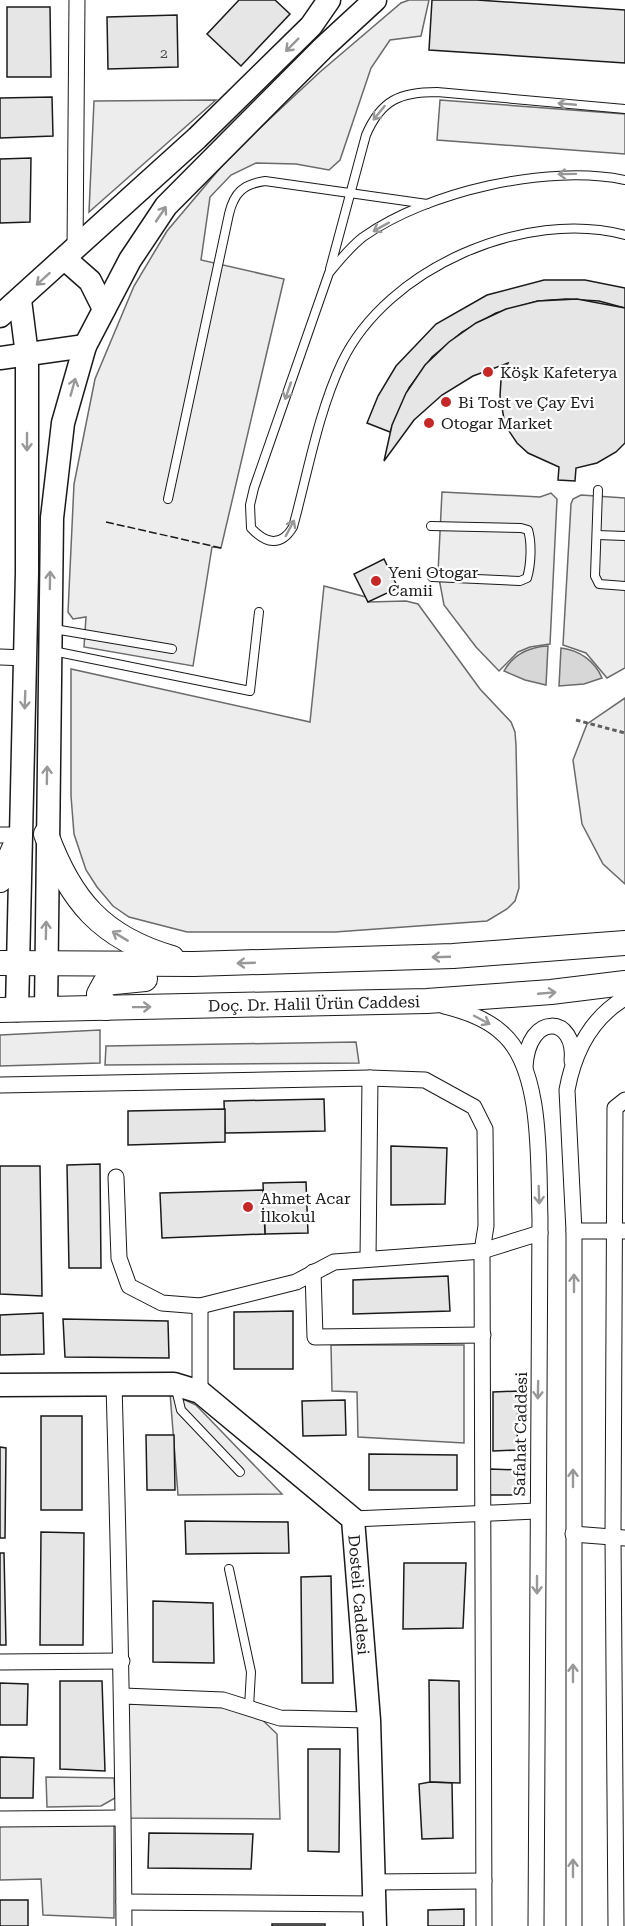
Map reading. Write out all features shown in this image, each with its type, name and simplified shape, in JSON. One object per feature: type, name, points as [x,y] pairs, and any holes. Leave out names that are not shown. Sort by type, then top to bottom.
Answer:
[{"type":"main road","points":[[46,834],[65,880],[80,902],[98,921],[118,936],[141,947],[195,964]]},
{"type":"main road","points":[[0,880],[10,835]]},
{"type":"main road","points":[[9,963],[195,964],[453,956],[625,943]]},
{"type":"main road","points":[[106,1008],[99,994],[105,983],[171,977],[195,964]]},
{"type":"main road","name":"Doç. Dr. Halil Ürün Caddesi","points":[[8,1010],[427,1001],[540,993],[625,983]]},
{"type":"street","points":[[77,0],[70,255],[90,281],[104,309]]},
{"type":"street","points":[[0,316],[197,138],[311,26],[329,0]]},
{"type":"street","points":[[46,1010],[46,834],[52,518],[63,423],[85,346],[130,260],[166,206],[324,46],[375,0]]},
{"type":"street","points":[[8,1010],[10,835],[26,658],[27,355],[20,300]]},
{"type":"street","points":[[0,358],[85,346]]},
{"type":"street","points":[[0,657],[26,658]]},
{"type":"street","points":[[570,1073],[591,1028],[606,1011],[625,998]]},
{"type":"street","name":"Safahat Caddesi","points":[[427,1001],[463,1010],[486,1021],[504,1034],[525,1067],[534,1112],[540,1233],[536,1926]]},
{"type":"street","points":[[525,1067],[529,1040],[537,1030],[548,1026],[560,1028],[568,1036],[572,1046],[566,1109],[574,1231],[573,1926]]},
{"type":"street","points":[[368,1259],[370,1078]]},
{"type":"street","points":[[0,1085],[370,1078],[425,1080],[474,1107],[484,1129],[486,1226],[482,1251],[484,1926]]},
{"type":"street","points":[[616,1926],[621,1879],[620,1231],[615,1108],[625,1100]]},
{"type":"street","points":[[116,1177],[119,1257],[129,1286],[162,1303],[200,1306],[296,1282],[334,1262],[482,1251],[540,1233]]},
{"type":"street","points":[[574,1231],[620,1231]]},
{"type":"street","points":[[313,1272],[315,1337],[483,1335]]},
{"type":"street","points":[[200,1306],[200,1392]]},
{"type":"street","points":[[114,1384],[123,1696],[121,1818],[124,1926]]},
{"type":"street","name":"Dosteli Caddesi","points":[[0,1385],[174,1384],[200,1392],[353,1518],[369,1720],[375,1904]]},
{"type":"street","points":[[353,1518],[537,1511]]},
{"type":"street","points":[[573,1534],[619,1538]]},
{"type":"street","points":[[0,1662],[122,1661]]},
{"type":"street","points":[[123,1696],[223,1700],[280,1718],[369,1720]]},
{"type":"street","points":[[0,1819],[121,1818]]},
{"type":"street","points":[[124,1902],[375,1904],[484,1881]]},
{"type":"lane","points":[[625,109],[437,92],[418,92],[402,96],[386,104],[374,118],[328,273],[250,505],[251,528],[268,542],[277,542],[287,536],[293,527],[327,402],[343,361],[370,321],[404,288],[424,273],[467,251],[509,237],[571,229],[625,235]]},
{"type":"lane","points":[[328,273],[363,238],[428,204],[501,183],[553,174],[578,174],[625,180]]},
{"type":"lane","points":[[168,499],[232,199],[240,188],[265,181],[428,204]]},
{"type":"lane","points":[[598,490],[595,576],[599,584],[625,586]]},
{"type":"lane","points":[[431,526],[521,528],[528,530],[530,536],[529,571],[526,578],[520,581],[432,577]]},
{"type":"lane","points":[[597,535],[625,536]]},
{"type":"lane","points":[[49,639],[250,691],[259,612]]},
{"type":"lane","points":[[49,639],[172,649]]},
{"type":"lane","points":[[174,1384],[181,1410],[240,1472]]},
{"type":"lane","points":[[228,1569],[251,1672],[249,1707]]},
{"type":"path","points":[[576,720],[625,734]]},
{"type":"shaded area","points":[[409,0],[429,0],[421,36],[390,40],[371,68],[340,160],[329,170],[296,164],[256,163],[231,175],[210,197],[201,260],[284,279],[221,548],[212,547],[193,666],[84,647],[86,617],[73,619],[68,612],[74,484],[95,379],[134,286],[167,231],[232,154],[320,72],[401,3]]},
{"type":"shaded area","points":[[216,100],[89,212],[94,101]]},
{"type":"shaded area","points":[[440,100],[625,114],[625,154],[437,140]]},
{"type":"shaded area","points":[[442,492],[540,497],[551,493],[557,499],[550,644],[530,647],[518,652],[499,671],[476,647],[444,605],[438,573]]},
{"type":"shaded area","points":[[581,495],[625,498],[625,668],[607,678],[586,653],[563,645],[571,504],[573,499]]},
{"type":"shaded area","points":[[324,586],[366,597],[368,602],[406,601],[418,604],[480,689],[511,722],[516,745],[519,888],[515,901],[507,909],[487,921],[335,932],[187,932],[129,917],[113,906],[97,887],[86,870],[74,834],[71,796],[71,669],[310,722]]},
{"type":"shaded area","points":[[548,646],[546,685],[525,680],[504,671],[512,660],[522,653]]},
{"type":"shaded area","points":[[561,648],[586,657],[602,678],[584,684],[559,686]]},
{"type":"shaded area","points":[[625,698],[625,884],[603,864],[582,824],[573,760],[587,724]]},
{"type":"shaded area","points":[[100,1030],[100,1063],[0,1066],[0,1035]]},
{"type":"shaded area","points":[[356,1042],[359,1063],[105,1065],[106,1046]]},
{"type":"shaded area","points":[[331,1345],[464,1345],[464,1443],[358,1437],[357,1392],[332,1391]]},
{"type":"shaded area","points":[[170,1393],[196,1405],[282,1494],[178,1495]]},
{"type":"shaded area","points":[[128,1704],[249,1707],[277,1734],[280,1819],[121,1818]]},
{"type":"shaded area","points":[[46,1777],[114,1778],[115,1798],[101,1806],[47,1807]]},
{"type":"shaded area","points":[[0,1825],[114,1825],[114,1918],[43,1915],[41,1879],[0,1880]]},
{"type":"building","points":[[239,0],[275,0],[290,14],[241,66],[207,34]]},
{"type":"building","points":[[432,0],[477,0],[625,10],[625,63],[429,50]]},
{"type":"building","points":[[7,7],[50,7],[51,77],[7,77]]},
{"type":"building","points":[[177,15],[178,67],[108,69],[107,17]]},
{"type":"building","points":[[52,97],[53,136],[0,138],[0,98]]},
{"type":"building","points":[[31,158],[30,222],[0,223],[0,159]]},
{"type":"building","points":[[544,280],[585,280],[625,288],[625,308],[599,301],[566,299],[538,301],[496,313],[462,332],[432,357],[409,388],[390,432],[367,423],[378,396],[396,366],[436,324],[487,295]]},
{"type":"building","points":[[577,299],[625,308],[625,443],[616,452],[597,463],[576,468],[575,481],[558,480],[559,467],[528,453],[517,443],[505,425],[500,396],[501,380],[508,363],[473,376],[442,395],[414,420],[384,461],[392,425],[406,393],[425,365],[449,342],[476,323],[506,309],[538,301]]},
{"type":"building","name":"Yeni Otogar Camii","points":[[384,559],[398,588],[368,602],[354,574]]},
{"type":"building","points":[[324,1099],[325,1131],[225,1133],[224,1101]]},
{"type":"building","points":[[225,1109],[225,1142],[128,1145],[128,1111]]},
{"type":"building","points":[[391,1146],[447,1148],[445,1204],[391,1205]]},
{"type":"building","points":[[100,1164],[101,1268],[69,1268],[67,1165]]},
{"type":"building","points":[[0,1166],[40,1166],[42,1296],[0,1294]]},
{"type":"building","points":[[306,1182],[308,1233],[265,1234],[263,1183]]},
{"type":"building","points":[[263,1190],[265,1234],[162,1238],[160,1193]]},
{"type":"building","points":[[448,1276],[450,1311],[353,1314],[353,1280]]},
{"type":"building","points":[[293,1311],[293,1369],[234,1369],[234,1312]]},
{"type":"building","points":[[43,1313],[44,1354],[0,1355],[0,1315]]},
{"type":"building","points":[[63,1319],[168,1321],[169,1358],[65,1357]]},
{"type":"building","points":[[518,1391],[517,1450],[493,1451],[493,1392]]},
{"type":"building","points":[[345,1400],[346,1435],[303,1436],[302,1401]]},
{"type":"building","points":[[41,1416],[82,1416],[82,1510],[41,1510]]},
{"type":"building","points":[[146,1435],[174,1435],[175,1490],[147,1490]]},
{"type":"building","points":[[0,1447],[6,1448],[5,1538],[0,1538]]},
{"type":"building","points":[[369,1454],[457,1455],[457,1490],[369,1490]]},
{"type":"building","points":[[490,1469],[519,1470],[519,1495],[490,1495]]},
{"type":"building","points":[[185,1521],[288,1522],[289,1553],[186,1554]]},
{"type":"building","points":[[41,1532],[84,1533],[83,1645],[40,1645]]},
{"type":"building","points":[[0,1553],[4,1553],[6,1645],[0,1645]]},
{"type":"building","points":[[404,1563],[466,1563],[463,1628],[403,1629]]},
{"type":"building","points":[[331,1576],[333,1683],[302,1683],[301,1577]]},
{"type":"building","points":[[153,1601],[213,1603],[214,1663],[153,1662]]},
{"type":"building","points":[[429,1680],[459,1681],[460,1783],[430,1782]]},
{"type":"building","points":[[60,1681],[102,1681],[105,1771],[60,1769]]},
{"type":"building","points":[[0,1683],[28,1684],[27,1725],[0,1725]]},
{"type":"building","points":[[308,1749],[340,1749],[339,1852],[308,1851]]},
{"type":"building","points":[[0,1757],[34,1758],[33,1798],[0,1798]]},
{"type":"building","points":[[452,1783],[453,1838],[422,1839],[419,1784]]},
{"type":"building","points":[[149,1833],[253,1834],[251,1869],[148,1868]]},
{"type":"building","points":[[0,1900],[28,1900],[28,1926],[0,1926]]},
{"type":"building","points":[[464,1909],[464,1926],[428,1926],[428,1910]]},
{"type":"building","points":[[272,1924],[325,1924],[325,1926],[272,1926]]},
{"type":"fence","points":[[106,522],[221,548]]},
{"type":"place","name":"Köşk Kafeterya","points":[[488,372]]},
{"type":"place","name":"Bi Tost ve Çay Evi","points":[[446,402]]},
{"type":"place","name":"Otogar Market","points":[[429,423]]},
{"type":"place","name":"Yeni Otogar Camii","points":[[376,581]]},
{"type":"place","name":"Ahmet Acar İlkokul","points":[[248,1207]]}]
